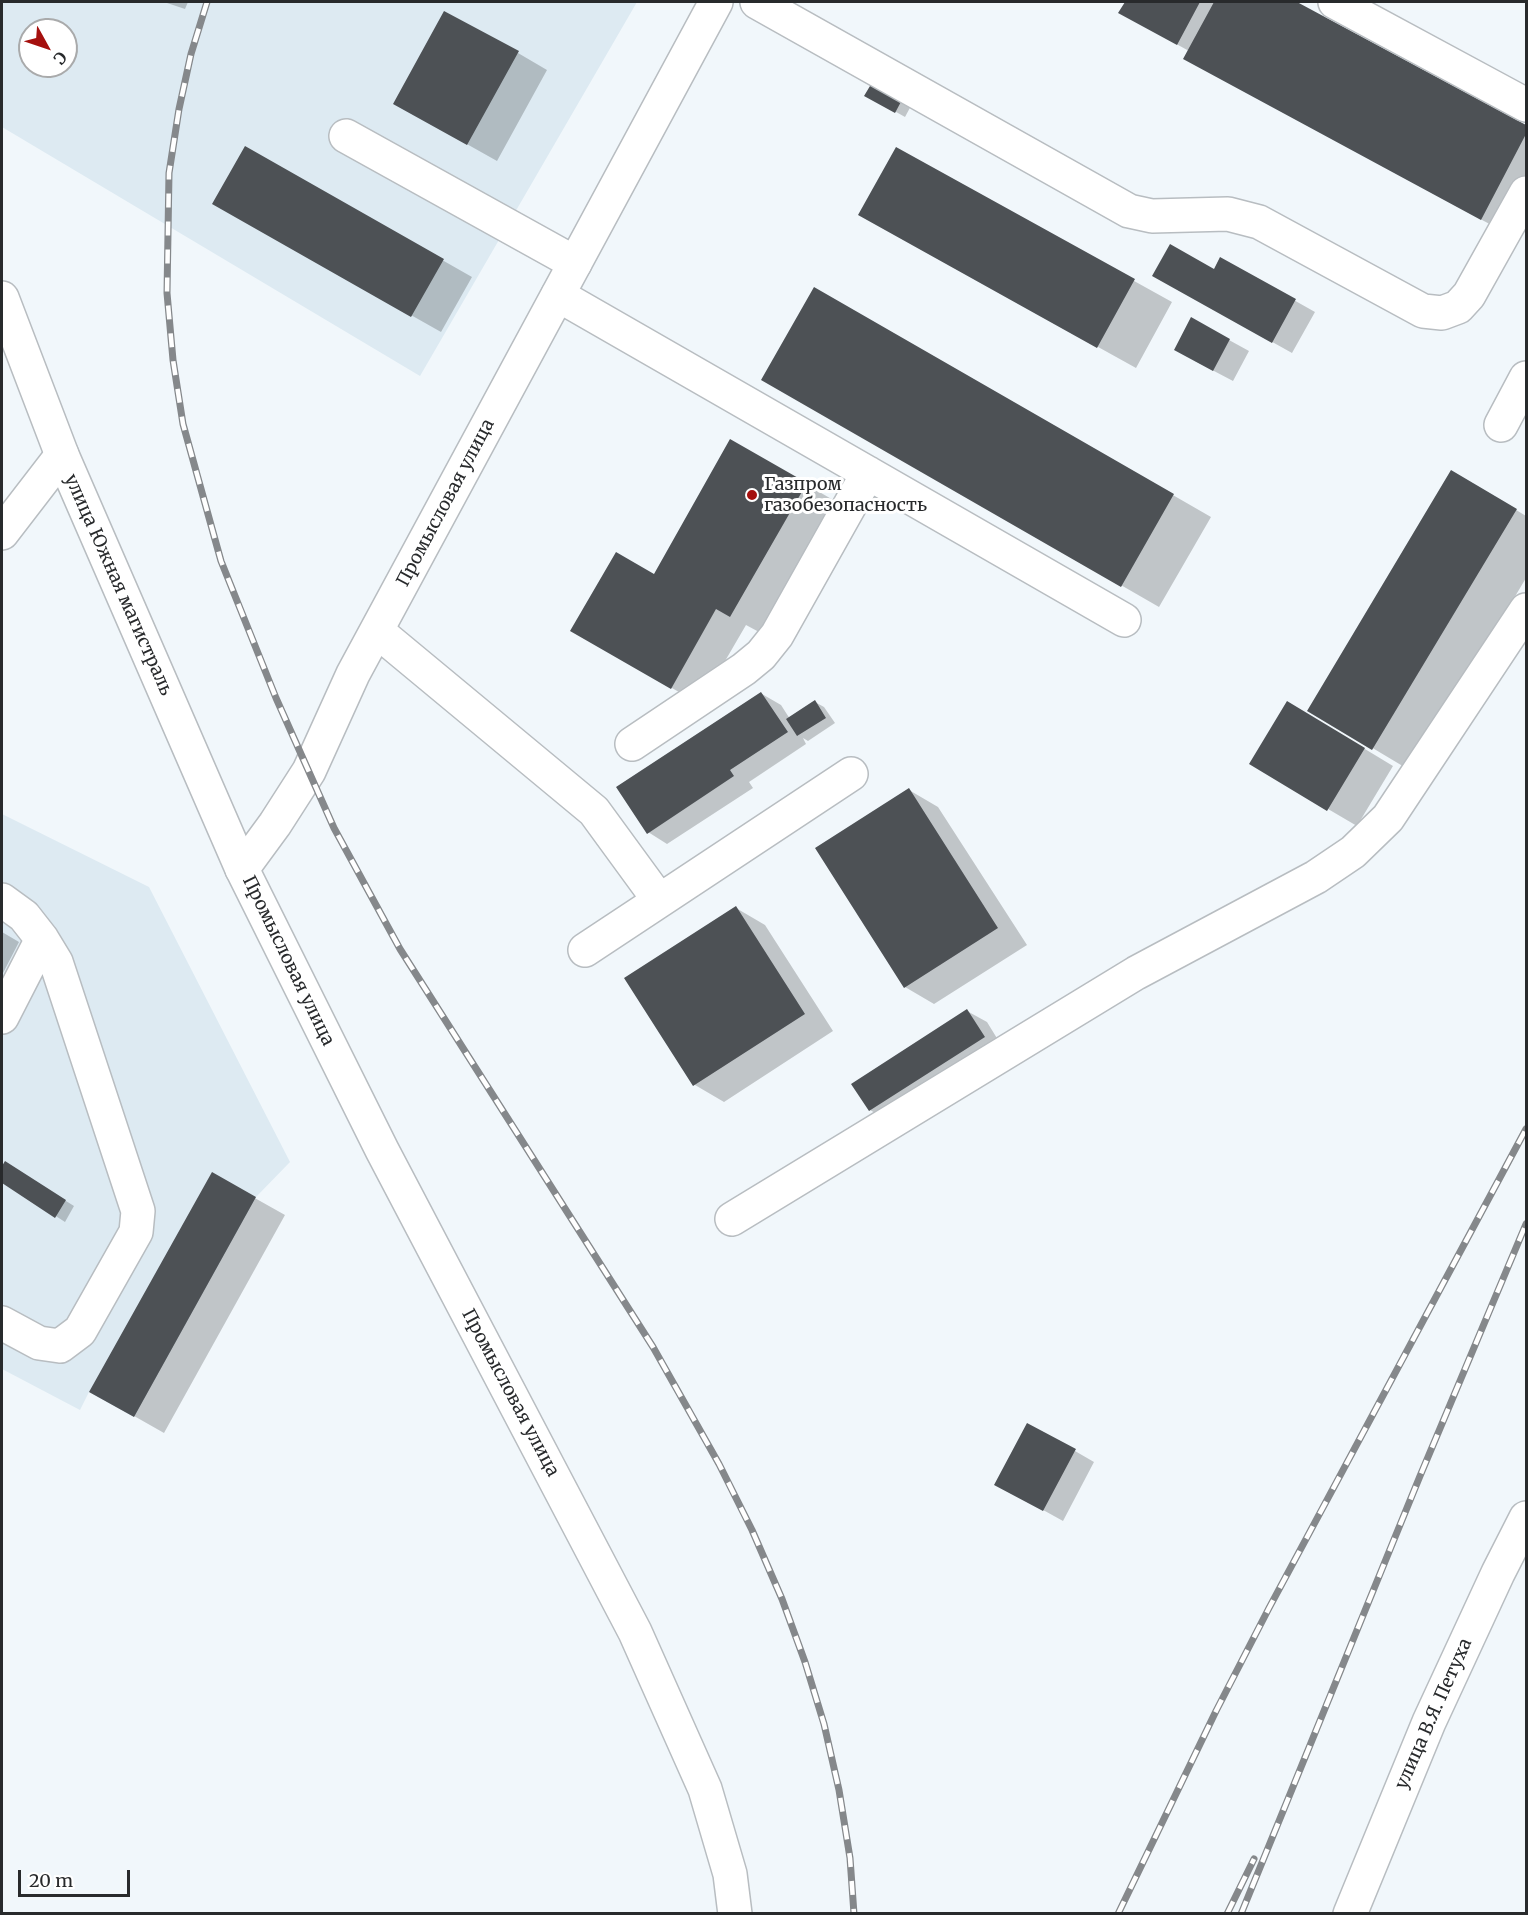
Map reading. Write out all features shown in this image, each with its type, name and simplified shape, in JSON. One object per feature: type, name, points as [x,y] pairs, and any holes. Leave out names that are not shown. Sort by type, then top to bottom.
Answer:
[{"type":"main road","name":"Промысловая улица","points":[[716,2],[353,674],[309,771],[243,869],[388,1161],[635,1632],[705,1790],[730,1874],[735,1914]]},
{"type":"main road","points":[[757,2],[1129,211],[1152,216],[1228,214],[1259,222],[1423,311],[1442,313],[1458,307],[1469,295],[1527,193]]},
{"type":"main road","points":[[1335,2],[1527,105]]},
{"type":"main road","points":[[346,136],[575,263]]},
{"type":"main road","points":[[558,295],[1124,620]]},
{"type":"main road","name":"улица Южная магистраль","points":[[2,298],[62,455],[243,869]]},
{"type":"main road","points":[[1501,425],[1527,378]]},
{"type":"main road","points":[[2,533],[13,500],[62,455]]},
{"type":"main road","points":[[632,744],[744,669],[760,655],[777,635],[868,473]]},
{"type":"main road","points":[[732,1219],[1126,980],[1316,877],[1353,852],[1388,818],[1527,610]]},
{"type":"main road","points":[[377,631],[594,811],[659,900]]},
{"type":"main road","points":[[585,950],[851,774]]},
{"type":"main road","points":[[2,900],[24,916],[56,962],[138,1210],[136,1232],[80,1330],[60,1346],[39,1343],[2,1323]]},
{"type":"main road","points":[[2,1017],[42,939]]},
{"type":"main road","name":"улица В.Я. Петуха","points":[[1350,1914],[1430,1722],[1498,1573],[1527,1518]]},
{"type":"shaded area","points":[[2,2],[637,2],[420,376],[2,127]]},
{"type":"shaded area","points":[[2,814],[149,887],[290,1162],[256,1197],[134,1417],[89,1392],[80,1410],[2,1369]]},
{"type":"building","points":[[1125,2],[1200,2],[1177,45],[1118,13]]},
{"type":"building","points":[[1214,2],[1297,2],[1526,125],[1526,134],[1481,220],[1183,59]]},
{"type":"building","points":[[444,11],[519,51],[467,145],[393,104]]},
{"type":"building","points":[[873,81],[903,98],[895,113],[864,96]]},
{"type":"building","points":[[245,146],[444,259],[411,317],[212,204]]},
{"type":"building","points":[[896,147],[1135,279],[1097,348],[858,215]]},
{"type":"building","points":[[1170,244],[1214,269],[1220,257],[1296,299],[1272,343],[1152,276]]},
{"type":"building","points":[[814,287],[1174,494],[1121,587],[761,380]]},
{"type":"building","points":[[1191,317],[1230,339],[1213,371],[1174,350]]},
{"type":"building","points":[[730,439],[807,483],[730,617],[716,609],[671,689],[570,631],[616,552],[654,574]]},
{"type":"building","points":[[1451,470],[1517,509],[1372,750],[1307,711]]},
{"type":"building","points":[[761,692],[788,732],[730,770],[734,776],[647,834],[616,787]]},
{"type":"building","points":[[815,700],[826,718],[797,736],[786,719]]},
{"type":"building","points":[[1287,701],[1365,748],[1327,811],[1249,764]]},
{"type":"building","points":[[909,788],[998,928],[904,988],[815,848]]},
{"type":"building","points":[[736,906],[805,1014],[693,1086],[624,978]]},
{"type":"building","points":[[967,1009],[985,1037],[869,1111],[851,1084]]},
{"type":"building","points":[[5,1161],[66,1200],[55,1218],[2,1183],[2,1166]]},
{"type":"building","points":[[212,1172],[256,1197],[134,1417],[89,1392]]},
{"type":"building","points":[[1027,1423],[1076,1449],[1043,1511],[994,1485]]},
{"type":"railway","points":[[207,2],[191,54],[179,109],[169,173],[167,293],[173,360],[183,424],[221,561],[276,698],[334,828],[400,949],[653,1347],[719,1464],[752,1530],[782,1599],[824,1724],[839,1790],[850,1858],[854,1914]]},
{"type":"railway","points":[[1118,1914],[1216,1711],[1269,1608],[1526,1129]]},
{"type":"railway","points":[[1241,1914],[1526,1224]]},
{"type":"railway","points":[[1227,1914],[1254,1859]]},
{"type":"place","name":"Газпром газобезопасность","points":[[752,495]]}]
